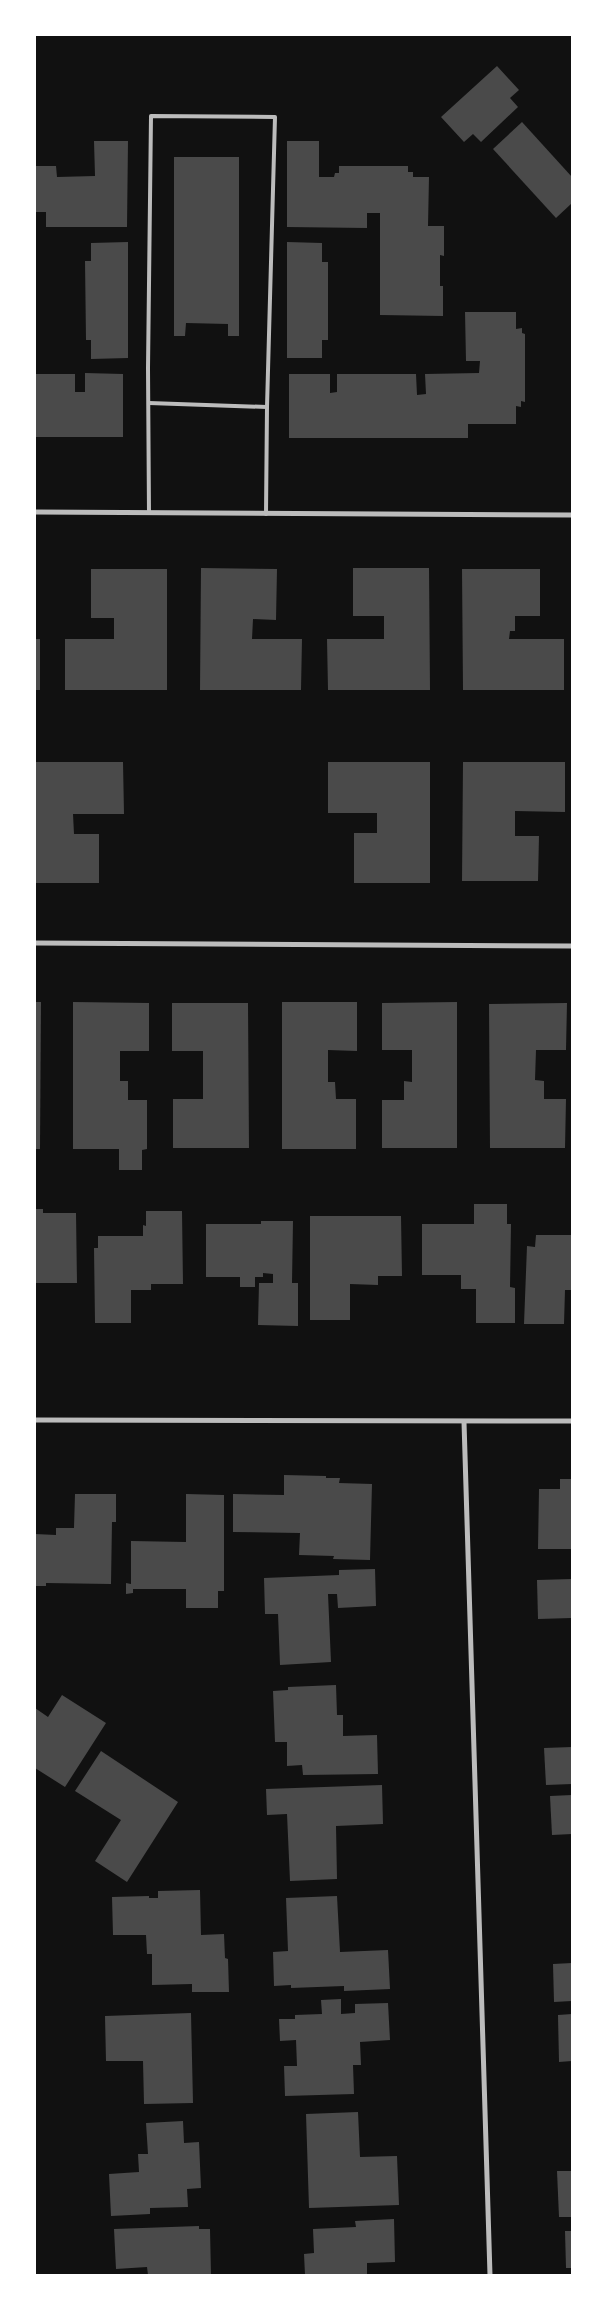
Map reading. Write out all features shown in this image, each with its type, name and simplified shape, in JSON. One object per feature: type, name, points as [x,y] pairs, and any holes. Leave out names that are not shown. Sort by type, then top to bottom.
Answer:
[{"type":"street","points":[[35,512],[572,515]]},
{"type":"street","points":[[35,942],[572,946]]},
{"type":"street","points":[[35,1420],[572,1421]]},
{"type":"street","points":[[464,1422],[490,2275]]},
{"type":"lane","points":[[149,513],[148,368],[151,116],[275,117],[266,514]]},
{"type":"lane","points":[[149,404],[267,408]]},
{"type":"building","points":[[497,66],[519,90],[510,98],[518,107],[481,142],[473,134],[464,142],[441,117]]},
{"type":"building","points":[[522,122],[572,177],[572,203],[556,218],[493,149]]},
{"type":"building","points":[[94,141],[128,141],[127,227],[46,227],[46,212],[35,212],[35,166],[56,166],[57,177],[95,176]]},
{"type":"building","points":[[287,141],[319,141],[319,177],[334,177],[335,173],[339,173],[339,166],[408,166],[408,172],[413,172],[413,177],[429,177],[428,226],[444,226],[444,256],[440,255],[440,286],[443,286],[443,316],[380,315],[380,213],[367,213],[367,228],[287,227]]},
{"type":"building","points":[[174,157],[239,157],[239,336],[228,336],[228,324],[186,323],[185,336],[174,336]]},
{"type":"building","points":[[128,242],[128,358],[91,359],[91,340],[86,340],[85,261],[91,261],[91,243]]},
{"type":"building","points":[[287,242],[322,243],[322,262],[328,262],[328,340],[322,340],[322,358],[287,358]]},
{"type":"building","points":[[465,312],[516,312],[516,329],[522,328],[522,333],[525,334],[525,402],[521,401],[521,407],[516,406],[516,424],[468,424],[468,438],[289,438],[289,374],[330,374],[330,393],[337,392],[337,374],[416,374],[417,395],[426,394],[425,374],[479,373],[480,361],[466,361]]},
{"type":"building","points":[[85,373],[123,374],[123,437],[35,437],[35,374],[75,374],[75,392],[85,392]]},
{"type":"building","points":[[201,568],[277,569],[276,620],[253,619],[252,639],[302,639],[301,690],[200,690]]},
{"type":"building","points":[[353,568],[429,568],[430,690],[328,690],[327,639],[384,639],[384,616],[353,616]]},
{"type":"building","points":[[91,569],[167,569],[167,690],[65,690],[65,639],[114,639],[114,618],[91,618]]},
{"type":"building","points":[[462,569],[540,569],[540,616],[515,616],[515,631],[510,631],[509,639],[564,639],[564,690],[463,690]]},
{"type":"building","points":[[35,639],[40,639],[40,690],[35,690]]},
{"type":"building","points":[[35,762],[123,762],[124,814],[73,814],[74,834],[99,834],[99,883],[35,883]]},
{"type":"building","points":[[328,762],[430,762],[430,883],[354,883],[354,833],[377,833],[377,813],[328,813]]},
{"type":"building","points":[[463,762],[565,762],[565,812],[515,811],[515,836],[539,836],[538,881],[462,881]]},
{"type":"building","points":[[35,1002],[41,1002],[40,1149],[35,1149]]},
{"type":"building","points":[[73,1002],[149,1003],[149,1051],[120,1051],[120,1081],[128,1081],[128,1100],[147,1100],[147,1149],[142,1150],[142,1170],[119,1170],[119,1149],[73,1149]]},
{"type":"building","points":[[282,1002],[357,1002],[357,1051],[328,1050],[328,1082],[335,1082],[336,1099],[356,1099],[356,1149],[282,1149]]},
{"type":"building","points":[[457,1002],[457,1148],[382,1148],[382,1100],[404,1100],[404,1081],[412,1082],[412,1050],[382,1050],[382,1003]]},
{"type":"building","points":[[172,1003],[248,1003],[249,1148],[173,1148],[173,1099],[203,1099],[203,1051],[172,1051]]},
{"type":"building","points":[[567,1003],[566,1050],[536,1050],[535,1080],[544,1081],[544,1099],[566,1099],[565,1148],[490,1148],[489,1004]]},
{"type":"building","points":[[474,1204],[507,1204],[507,1224],[511,1224],[510,1287],[515,1288],[515,1323],[476,1323],[476,1289],[461,1289],[461,1275],[422,1275],[422,1224],[474,1224]]},
{"type":"building","points":[[35,1209],[43,1209],[43,1213],[76,1213],[77,1283],[35,1283]]},
{"type":"building","points":[[146,1211],[182,1211],[183,1284],[151,1284],[151,1290],[131,1290],[131,1323],[95,1323],[94,1248],[98,1248],[98,1236],[143,1236],[143,1225],[146,1226]]},
{"type":"building","points":[[310,1216],[401,1216],[402,1276],[378,1276],[378,1285],[350,1284],[350,1320],[310,1320]]},
{"type":"building","points":[[261,1221],[293,1221],[292,1283],[298,1283],[298,1326],[258,1325],[259,1283],[273,1283],[273,1274],[263,1273],[263,1277],[255,1277],[255,1287],[240,1287],[240,1277],[206,1277],[206,1224],[261,1224]]},
{"type":"building","points":[[536,1235],[572,1235],[572,1290],[565,1290],[564,1324],[524,1324],[527,1246],[535,1247]]},
{"type":"building","points":[[284,1475],[326,1476],[326,1478],[340,1478],[339,1483],[372,1484],[370,1560],[333,1559],[334,1556],[299,1555],[300,1533],[233,1532],[233,1494],[284,1495]]},
{"type":"building","points":[[560,1479],[572,1479],[572,1549],[538,1549],[539,1489],[560,1489]]},
{"type":"building","points":[[75,1494],[116,1494],[116,1522],[112,1522],[111,1584],[46,1583],[46,1586],[35,1586],[35,1534],[56,1535],[56,1528],[74,1528]]},
{"type":"building","points":[[186,1494],[224,1495],[224,1591],[218,1591],[218,1608],[186,1608],[186,1589],[133,1589],[133,1593],[126,1594],[126,1583],[131,1584],[131,1541],[186,1542]]},
{"type":"building","points":[[375,1569],[376,1606],[338,1608],[337,1594],[328,1594],[331,1662],[280,1665],[278,1614],[265,1614],[264,1578],[339,1575],[339,1570]]},
{"type":"building","points":[[572,1579],[572,1618],[538,1619],[537,1580]]},
{"type":"building","points":[[336,1685],[337,1715],[343,1715],[343,1736],[377,1735],[378,1774],[303,1775],[302,1765],[287,1766],[287,1742],[275,1742],[273,1691],[288,1690],[288,1687]]},
{"type":"building","points":[[62,1695],[106,1723],[65,1787],[35,1768],[35,1708],[48,1717]]},
{"type":"building","points":[[572,1747],[572,1784],[546,1785],[544,1748]]},
{"type":"building","points":[[101,1751],[178,1802],[127,1882],[95,1861],[121,1820],[75,1791]]},
{"type":"building","points":[[382,1785],[383,1824],[336,1826],[337,1879],[290,1881],[287,1814],[267,1815],[266,1789]]},
{"type":"building","points":[[572,1795],[572,1834],[552,1835],[550,1796]]},
{"type":"building","points":[[200,1890],[201,1935],[224,1934],[225,1958],[228,1959],[229,1992],[192,1992],[192,1984],[152,1985],[152,1954],[147,1954],[146,1935],[113,1935],[112,1897],[149,1896],[149,1898],[158,1898],[158,1891]]},
{"type":"building","points":[[337,1896],[340,1952],[388,1950],[390,1989],[344,1991],[344,1986],[291,1988],[291,1985],[274,1986],[273,1952],[288,1951],[286,1898]]},
{"type":"building","points":[[572,1963],[572,2001],[554,2002],[553,1964]]},
{"type":"building","points":[[341,1999],[341,2014],[355,2013],[355,2004],[388,2003],[390,2040],[360,2042],[361,2065],[353,2065],[354,2094],[285,2096],[284,2066],[297,2066],[296,2040],[280,2041],[279,2019],[295,2019],[295,2015],[322,2014],[321,2000]]},
{"type":"building","points":[[191,2013],[193,2103],[144,2104],[143,2061],[106,2061],[105,2016]]},
{"type":"building","points":[[572,2014],[572,2061],[559,2062],[558,2015]]},
{"type":"building","points":[[358,2112],[360,2157],[397,2156],[399,2205],[309,2208],[306,2114]]},
{"type":"building","points":[[183,2121],[184,2143],[199,2142],[201,2188],[187,2189],[188,2207],[150,2208],[150,2214],[111,2216],[109,2174],[139,2172],[138,2154],[148,2154],[146,2123]]},
{"type":"building","points":[[557,2171],[572,2171],[572,2217],[559,2217]]},
{"type":"building","points":[[394,2219],[395,2262],[367,2263],[367,2275],[305,2275],[304,2254],[314,2253],[313,2229],[356,2227],[355,2221]]},
{"type":"building","points":[[199,2226],[199,2229],[210,2229],[211,2275],[148,2275],[147,2267],[116,2269],[114,2229]]},
{"type":"building","points":[[565,2231],[572,2231],[572,2268],[566,2268]]}]
